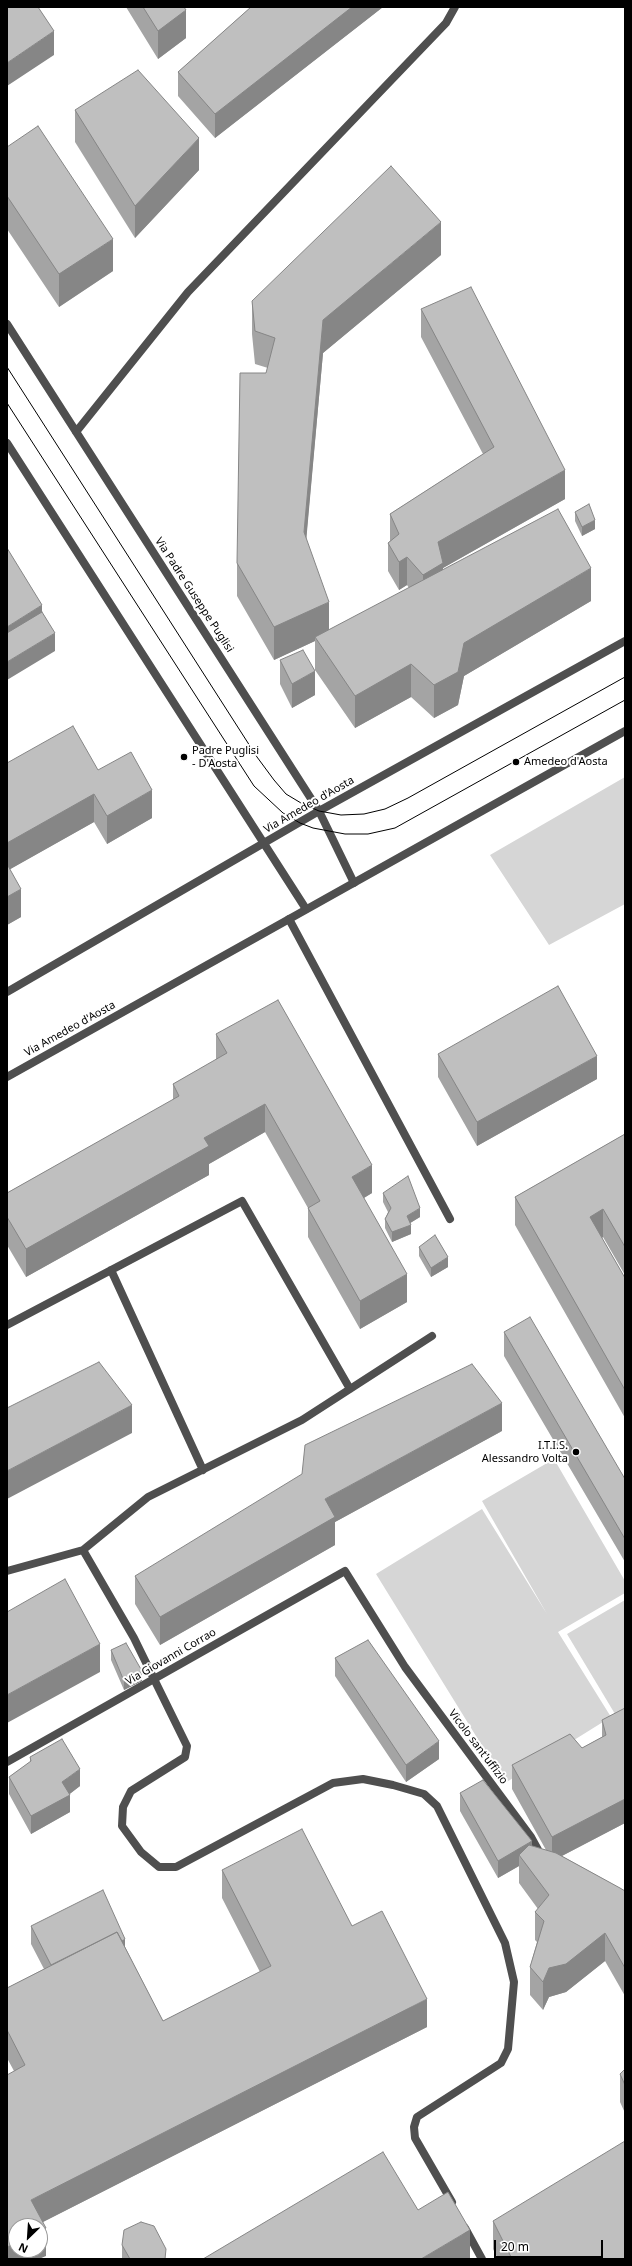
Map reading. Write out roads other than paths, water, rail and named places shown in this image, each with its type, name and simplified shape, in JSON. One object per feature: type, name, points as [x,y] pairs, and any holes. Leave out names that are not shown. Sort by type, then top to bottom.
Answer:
[{"type":"street","points":[[76,432],[188,292],[446,22],[455,7]]},
{"type":"street","name":"Via Padre Guseppe Puglisi","points":[[7,324],[319,811],[354,883]]},
{"type":"street","points":[[7,443],[306,909]]},
{"type":"street","name":"Via Amedeo d'Aosta","points":[[7,992],[265,844],[319,811],[625,641]]},
{"type":"street","name":"Via Amedeo d'Aosta","points":[[7,1077],[625,731]]},
{"type":"street","points":[[289,919],[450,1219]]},
{"type":"street","points":[[7,1325],[242,1201],[350,1389]]},
{"type":"street","points":[[111,1270],[203,1470]]},
{"type":"street","points":[[7,1571],[83,1550],[148,1498],[302,1420],[432,1336]]},
{"type":"street","points":[[83,1550],[134,1638],[187,1746],[185,1757],[131,1791],[122,1807],[122,1826],[141,1852],[159,1867],[176,1867],[333,1783],[363,1780],[394,1785],[424,1794],[437,1806],[505,1943],[514,1982],[508,2048],[501,2063],[417,2117],[414,2127],[415,2138],[482,2259]]},
{"type":"street","name":"Via Giovanni Corrao","points":[[7,1762],[345,1571]]},
{"type":"street","name":"Vicolo sant'uffizio","points":[[345,1571],[405,1667],[532,1837],[547,1867]]},
{"type":"tram line","points":[[7,367],[257,757],[286,794],[301,803],[319,811],[341,815],[364,814],[385,809],[408,798],[625,677]]},
{"type":"tram line","points":[[7,403],[254,786],[283,813],[300,823],[313,828],[345,834],[368,834],[395,828],[625,700]]},
{"type":"place","name":"Padre Puglisi - D'Aosta","points":[[184,757]]},
{"type":"place","name":"Amedeo d'Aosta","points":[[516,762]]},
{"type":"place","name":"I.T.I.S. Alessandro Volta","points":[[576,1452]]}]
